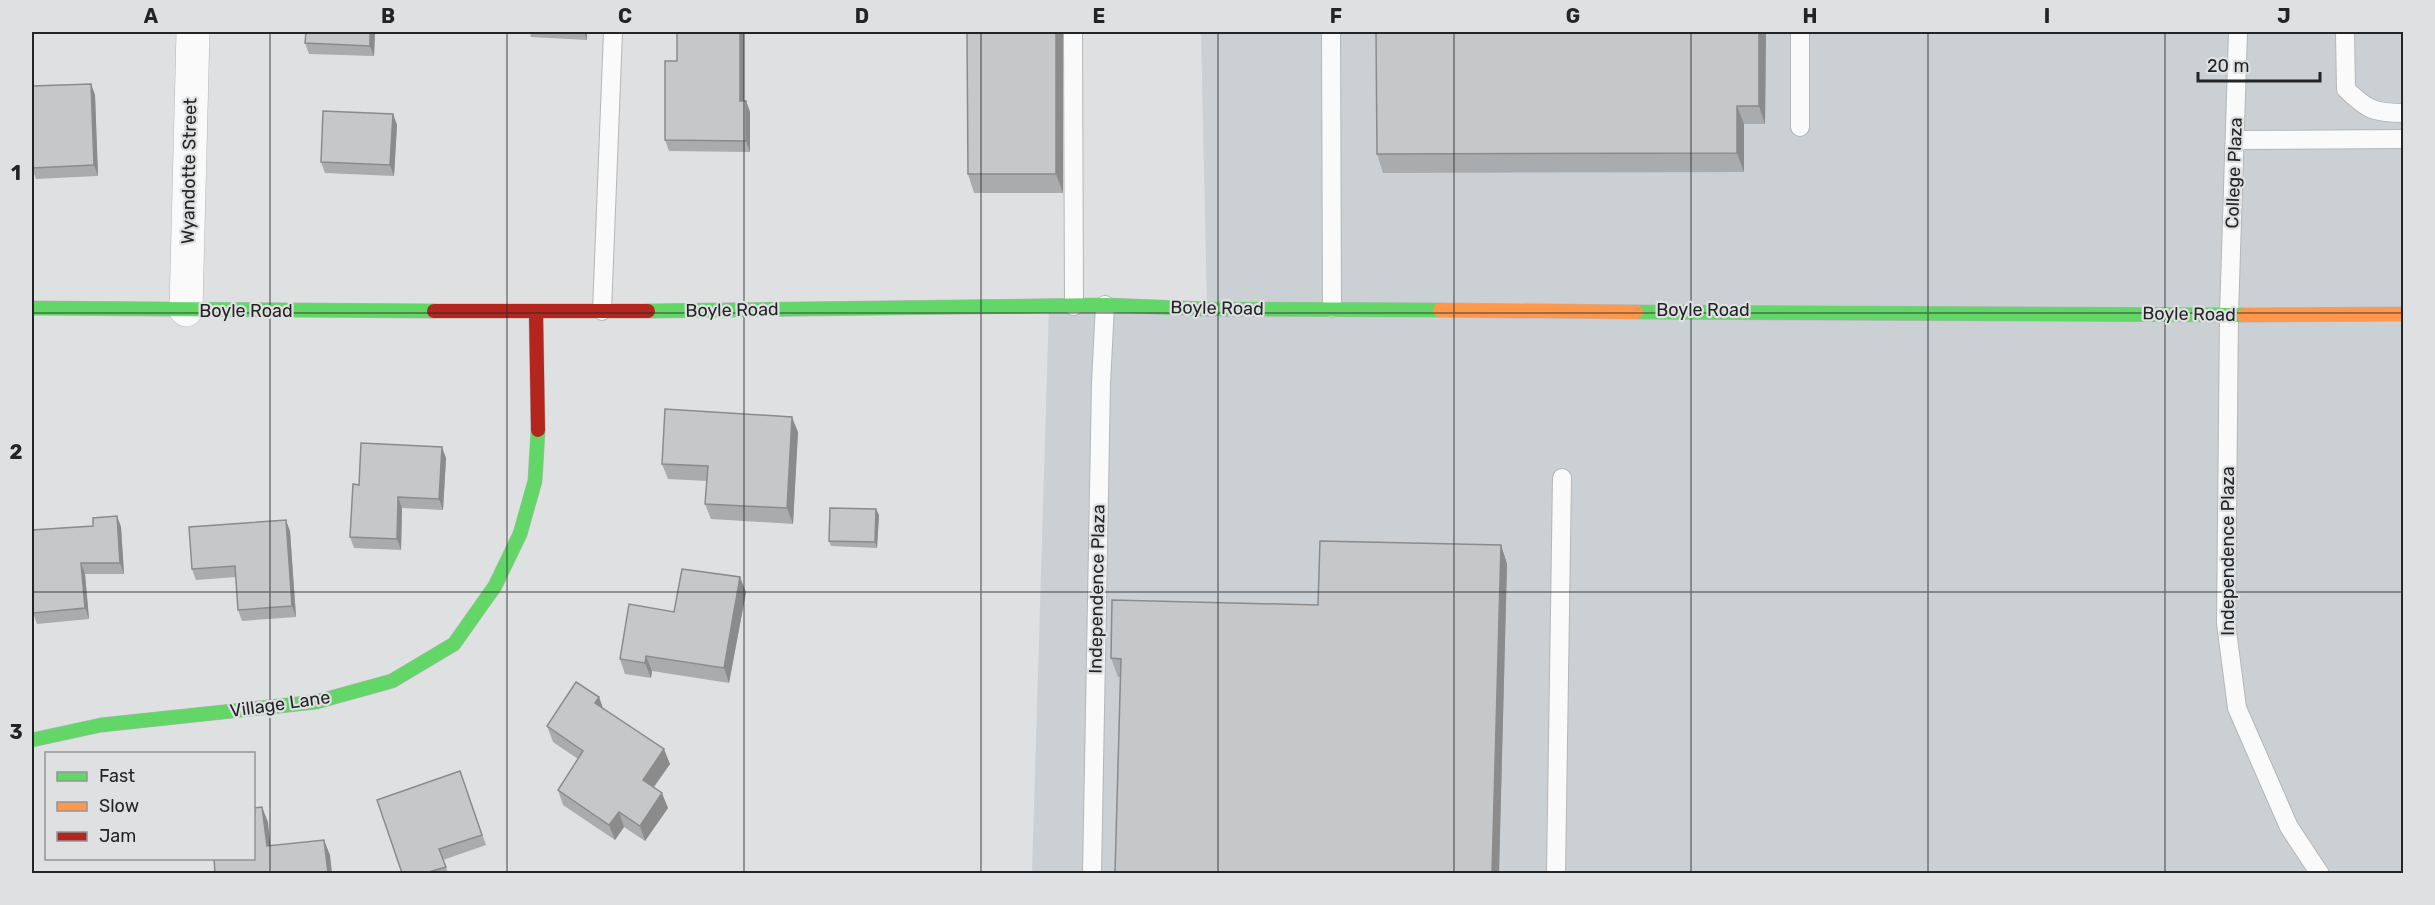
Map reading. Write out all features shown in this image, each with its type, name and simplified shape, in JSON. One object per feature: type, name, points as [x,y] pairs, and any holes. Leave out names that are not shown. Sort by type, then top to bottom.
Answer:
[{"type":"street","name":"Wyandotte Street","points":[[186,310],[193,32]]},
{"type":"street","name":"Boyle Road","points":[[32,308],[536,312],[1105,305],[2229,315],[2403,314]]},
{"type":"street","name":"Village Lane","points":[[32,740],[101,725],[316,702],[392,681],[454,644],[495,586],[520,534],[534,481],[539,418],[536,312]]},
{"type":"lane","points":[[602,311],[613,32]]},
{"type":"lane","points":[[1073,32],[1074,306]]},
{"type":"lane","points":[[1331,32],[1332,308]]},
{"type":"lane","points":[[1800,32],[1800,127]]},
{"type":"lane","name":"College Plaza","points":[[2229,315],[2238,32]]},
{"type":"lane","points":[[2345,32],[2346,89],[2364,107],[2385,113],[2403,113]]},
{"type":"lane","points":[[2236,140],[2403,139]]},
{"type":"lane","name":"Independence Plaza","points":[[1092,873],[1101,395],[1105,305]]},
{"type":"lane","name":"Independence Plaza","points":[[2229,315],[2226,623],[2237,708],[2289,827],[2320,873]]},
{"type":"lane","points":[[1556,873],[1562,478]]},
{"type":"shaded area","points":[[1201,32],[2403,32],[2403,873],[1032,874],[1049,306],[1207,308]]},
{"type":"building","points":[[306,32],[370,32],[370,46],[305,43]]},
{"type":"building","points":[[677,32],[740,32],[740,101],[746,101],[746,141],[665,140],[665,61],[677,61]]},
{"type":"building","points":[[967,32],[1056,32],[1056,174],[968,174]]},
{"type":"building","points":[[1376,32],[1759,32],[1759,106],[1737,106],[1737,153],[1377,154]]},
{"type":"building","points":[[91,84],[94,165],[32,168],[32,86]]},
{"type":"building","points":[[323,111],[393,114],[390,165],[321,162]]},
{"type":"building","points":[[665,409],[792,417],[787,508],[705,504],[708,466],[662,464]]},
{"type":"building","points":[[361,443],[442,447],[439,499],[398,497],[397,539],[350,537],[353,484],[359,485]]},
{"type":"building","points":[[830,508],[876,509],[875,542],[829,541]]},
{"type":"building","points":[[117,516],[120,563],[81,563],[85,608],[33,613],[32,530],[93,526],[93,518]]},
{"type":"building","points":[[286,520],[292,606],[238,610],[235,566],[192,569],[189,527]]},
{"type":"building","points":[[1320,541],[1501,545],[1492,873],[1115,873],[1121,659],[1111,658],[1112,600],[1318,605]]},
{"type":"building","points":[[682,569],[740,577],[724,668],[646,656],[645,663],[620,659],[629,604],[674,612]]},
{"type":"building","points":[[576,682],[599,697],[595,703],[664,749],[643,780],[662,793],[640,826],[619,812],[609,825],[558,790],[583,751],[547,726]]},
{"type":"building","points":[[460,771],[482,835],[439,849],[446,867],[425,873],[402,873],[377,800]]},
{"type":"building","points":[[262,807],[267,846],[324,840],[328,873],[215,873],[214,860],[255,860],[255,808]]},
{"type":"traffic: fast","points":[[648,311],[1105,305],[1207,309],[1440,310]]},
{"type":"traffic: fast","points":[[32,308],[434,311]]},
{"type":"traffic: fast","points":[[1636,312],[2244,315]]},
{"type":"traffic: fast","points":[[32,740],[101,725],[316,702],[392,681],[454,644],[495,586],[520,534],[535,481],[538,430]]},
{"type":"traffic: slow","points":[[1440,310],[1636,312]]},
{"type":"traffic: slow","points":[[2244,315],[2404,314]]},
{"type":"traffic: jam","points":[[434,311],[648,311]]},
{"type":"traffic: jam","points":[[536,312],[538,430]]}]
